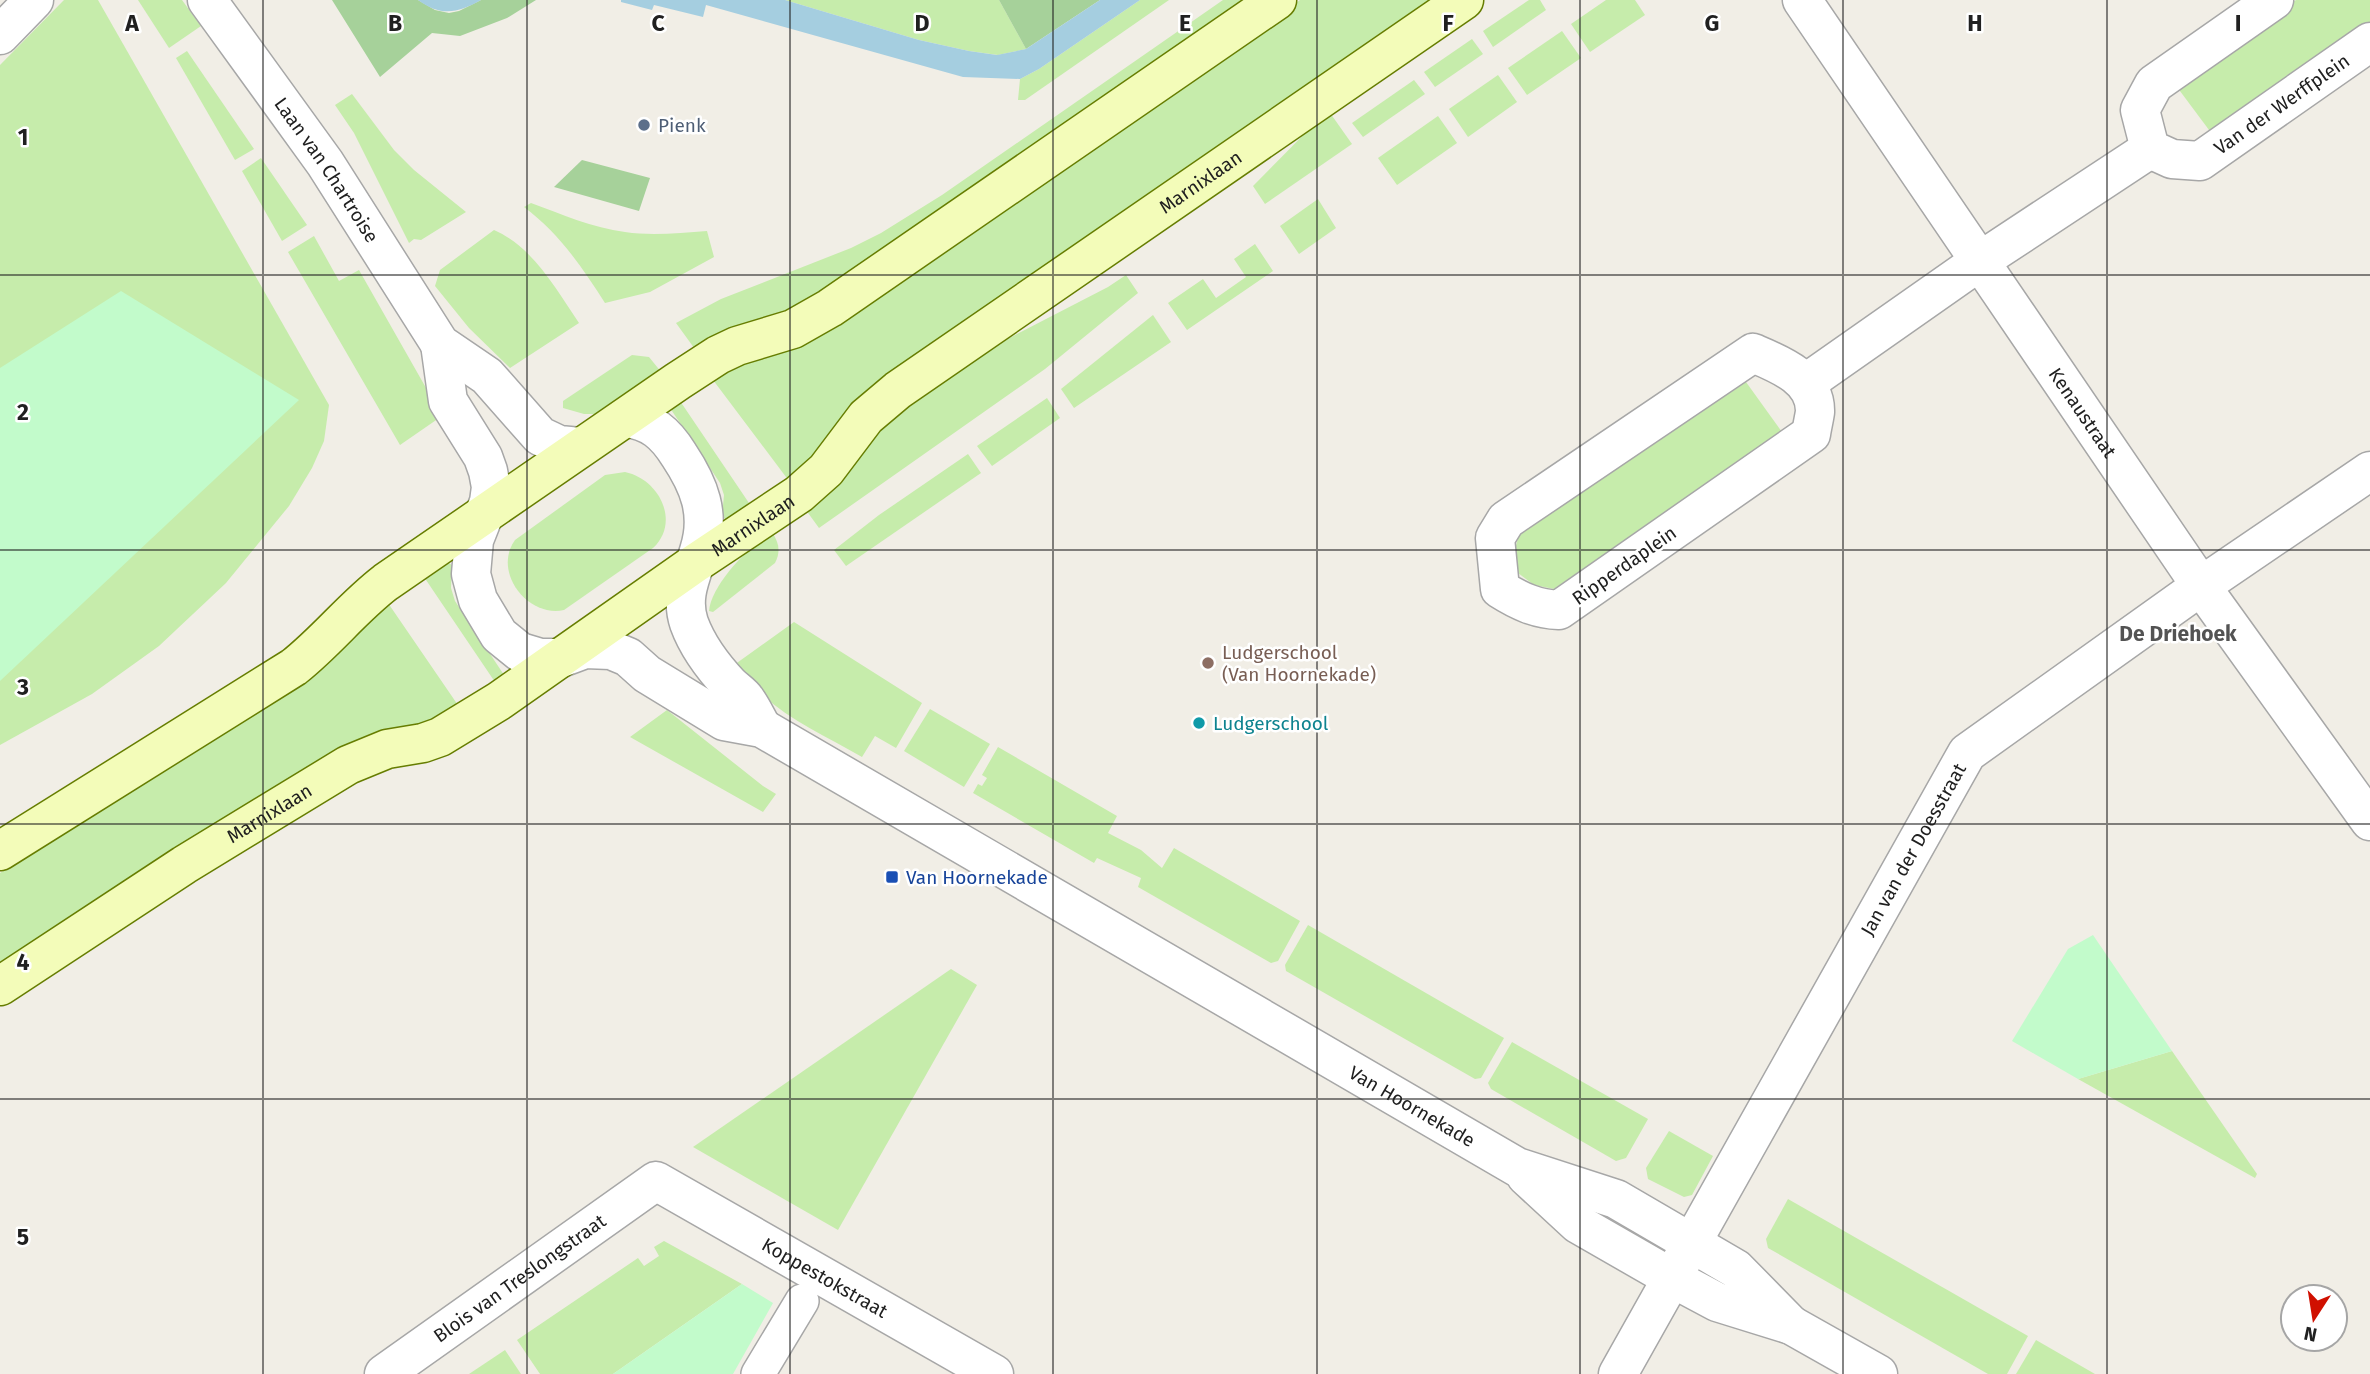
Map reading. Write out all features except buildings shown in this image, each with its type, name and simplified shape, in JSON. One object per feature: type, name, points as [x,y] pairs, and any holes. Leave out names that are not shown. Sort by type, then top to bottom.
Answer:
[{"type":"main road","points":[[0,851],[294,667],[320,646],[351,611],[379,587],[439,543],[484,516],[580,447],[718,355],[737,346],[793,329],[830,308],[1277,0]]},
{"type":"main road","name":"Marnixlaan","points":[[0,986],[184,865],[348,765],[387,749],[423,743],[447,733],[561,658],[694,564],[771,515],[806,488],[838,455],[866,417],[898,390],[1464,0]]},
{"type":"street","points":[[0,35],[34,0]]},
{"type":"street","name":"Laan van Chartroise","points":[[208,0],[325,163],[440,344],[486,376],[540,436],[559,445],[580,447]]},
{"type":"street","name":"Kenaustraat","points":[[1802,0],[2202,586],[2370,821]]},
{"type":"street","points":[[1806,383],[1980,261],[2150,149],[2140,110],[2154,84],[2274,0]]},
{"type":"street","name":"Van der Werffplein","points":[[2150,149],[2172,159],[2200,161],[2370,42]]},
{"type":"street","name":"Laan van Chartroise","points":[[440,344],[448,401],[483,457],[488,471],[490,494],[484,516]]},
{"type":"street","name":"Ripperdaplein","points":[[1753,353],[1780,364],[1806,383],[1815,409],[1811,434],[1559,611],[1544,610],[1521,602],[1500,589],[1495,538],[1506,520],[1742,360],[1753,353]]},
{"type":"street","points":[[625,418],[644,422],[661,432],[671,442],[695,480],[701,496],[704,522],[700,548],[686,595],[688,621],[716,668],[746,699],[762,728]]},
{"type":"street","name":"Jan van der Doesstraat","points":[[1618,1374],[1967,753],[2370,471]]},
{"type":"street","name":"Van Hoornekade","points":[[484,516],[474,540],[471,574],[478,600],[508,645],[533,657],[561,658],[585,649],[611,650],[628,657],[647,674],[724,721],[762,728],[1517,1167],[1616,1199],[1690,1245],[1736,1269],[1791,1325]]},
{"type":"street","name":"Van Hoornekade","points":[[1517,1167],[1578,1224],[1672,1278],[1717,1302],[1791,1325],[1878,1374]]},
{"type":"street","name":"Blois van Treslongstraat","points":[[384,1374],[656,1181]]},
{"type":"street","name":"Koppestokstraat","points":[[656,1181],[994,1374]]},
{"type":"street","points":[[758,1374],[802,1301]]},
{"type":"green space","points":[[64,0],[98,0],[329,405],[324,441],[312,468],[289,506],[226,583],[159,646],[92,694],[0,745],[0,65]]},
{"type":"green space","points":[[138,0],[182,0],[201,26],[169,48]]},
{"type":"green space","points":[[332,0],[418,0],[435,10],[449,13],[481,0],[536,0],[507,18],[460,36],[432,33],[380,77]]},
{"type":"green space","points":[[785,0],[999,0],[1026,49],[998,55],[969,51],[919,40]]},
{"type":"green space","points":[[999,0],[1100,0],[1026,49]]},
{"type":"green space","points":[[1140,0],[1169,0],[1025,100],[1018,100],[1020,79]]},
{"type":"green space","points":[[1223,0],[1256,0],[838,288],[697,352],[676,323],[721,299],[851,248],[881,233],[942,195]]},
{"type":"green space","points":[[1300,0],[1442,0],[839,430],[789,481],[710,376],[819,335]]},
{"type":"green space","points":[[1529,0],[1540,0],[1546,10],[1493,47],[1483,31]]},
{"type":"green space","points":[[1606,0],[1635,0],[1645,15],[1590,52],[1571,24]]},
{"type":"green space","points":[[2296,0],[2370,0],[2370,26],[2212,134],[2174,83]]},
{"type":"green space","points":[[1562,31],[1581,58],[1527,95],[1508,68]]},
{"type":"green space","points":[[1472,39],[1483,54],[1435,87],[1424,72]]},
{"type":"green space","points":[[187,51],[254,149],[235,160],[176,58]]},
{"type":"green space","points":[[1498,75],[1517,102],[1468,137],[1449,109]]},
{"type":"green space","points":[[1414,80],[1425,94],[1363,137],[1352,123]]},
{"type":"green space","points":[[352,94],[394,150],[414,170],[466,212],[421,240],[414,239],[409,243],[354,133],[335,105]]},
{"type":"green space","points":[[1328,110],[1352,144],[1265,204],[1253,186]]},
{"type":"green space","points":[[1438,116],[1457,143],[1397,185],[1378,158]]},
{"type":"green space","points":[[261,158],[307,225],[282,241],[242,171]]},
{"type":"green space","points":[[582,160],[650,178],[639,211],[554,187]]},
{"type":"green space","points":[[1318,199],[1336,228],[1299,254],[1280,226]]},
{"type":"green space","points":[[531,203],[589,224],[625,232],[655,234],[707,231],[714,257],[650,292],[605,303],[559,239],[524,207]]},
{"type":"green space","points":[[494,230],[508,237],[532,258],[579,323],[510,368],[469,328],[435,286],[440,270]]},
{"type":"green space","points":[[314,236],[339,281],[359,270],[442,416],[400,445],[288,252]]},
{"type":"green space","points":[[1255,244],[1273,271],[1187,330],[1168,303],[1203,279],[1216,298],[1246,277],[1234,259]]},
{"type":"green space","points":[[1126,275],[1138,293],[1045,369],[819,528],[803,506],[877,427],[955,366],[1108,287]]},
{"type":"green space","points":[[121,291],[299,400],[0,681],[0,368]]},
{"type":"green space","points":[[1153,315],[1171,342],[1074,408],[1061,389]]},
{"type":"green space","points":[[632,355],[649,357],[662,373],[598,414],[584,414],[563,408],[563,401]]},
{"type":"green space","points":[[1746,382],[1782,432],[1554,589],[1534,585],[1518,573],[1514,552],[1519,535]]},
{"type":"green space","points":[[678,398],[751,506],[726,520],[722,516],[724,495],[720,483],[668,405]]},
{"type":"green space","points":[[1047,398],[1060,418],[992,466],[977,446]]},
{"type":"green space","points":[[968,454],[981,473],[846,566],[834,550],[879,515]]},
{"type":"green space","points":[[625,472],[648,483],[662,503],[665,526],[661,538],[653,548],[564,610],[551,611],[527,600],[517,590],[508,566],[509,553],[515,540],[605,475]]},
{"type":"green space","points":[[772,532],[778,547],[775,563],[713,612],[709,611],[711,601],[724,578],[753,546]]},
{"type":"green space","points":[[447,562],[452,565],[451,588],[455,601],[506,678],[497,685],[424,577]]},
{"type":"green space","points":[[388,603],[462,711],[0,972],[0,873],[298,683]]},
{"type":"green space","points":[[794,622],[922,703],[896,748],[875,736],[862,757],[783,712],[756,690],[734,665]]},
{"type":"green space","points":[[930,709],[990,744],[964,787],[904,751]]},
{"type":"green space","points":[[667,710],[776,794],[763,812],[630,737]]},
{"type":"green space","points":[[998,747],[1117,816],[1108,833],[1141,850],[1162,868],[1174,848],[1300,921],[1278,961],[1271,963],[1138,887],[1141,878],[1097,858],[1094,863],[973,793],[978,784],[982,786],[987,778],[982,775]]},
{"type":"green space","points":[[1308,925],[1504,1038],[1481,1078],[1475,1079],[1286,971],[1285,965]]},
{"type":"green space","points":[[2093,935],[2172,1051],[2078,1079],[2012,1041],[2068,949]]},
{"type":"green space","points":[[951,969],[977,985],[838,1230],[693,1147]]},
{"type":"green space","points":[[1512,1042],[1648,1119],[1626,1158],[1616,1161],[1491,1089],[1488,1083]]},
{"type":"green space","points":[[2172,1051],[2257,1174],[2255,1178],[2078,1079]]},
{"type":"green space","points":[[1669,1131],[1713,1156],[1692,1195],[1684,1197],[1648,1179],[1646,1168]]},
{"type":"green space","points":[[1788,1199],[2028,1336],[2007,1374],[1988,1374],[1768,1248],[1766,1239]]},
{"type":"green space","points":[[664,1241],[742,1284],[613,1374],[540,1374],[517,1340],[638,1258],[644,1266],[659,1256],[654,1247]]},
{"type":"green space","points":[[742,1284],[773,1303],[733,1374],[613,1374]]},
{"type":"green space","points":[[2036,1340],[2095,1374],[2016,1374]]},
{"type":"green space","points":[[505,1350],[521,1374],[469,1374]]},
{"type":"water","points":[[418,0],[481,0],[465,8],[442,11]]},
{"type":"water","points":[[621,0],[785,0],[919,40],[997,55],[1026,49],[1100,0],[1140,0],[1020,79],[963,77],[706,5],[703,17],[654,5],[652,10]]},
{"type":"place","name":"Pienk","points":[[644,125]]},
{"type":"place","name":"Ludgerschool (Van Hoornekade)","points":[[1208,663]]},
{"type":"place","name":"Ludgerschool","points":[[1199,723]]},
{"type":"place","name":"Van Hoornekade","points":[[892,877]]},
{"type":"district","name":"De Driehoek","points":[[2178,634]]}]
